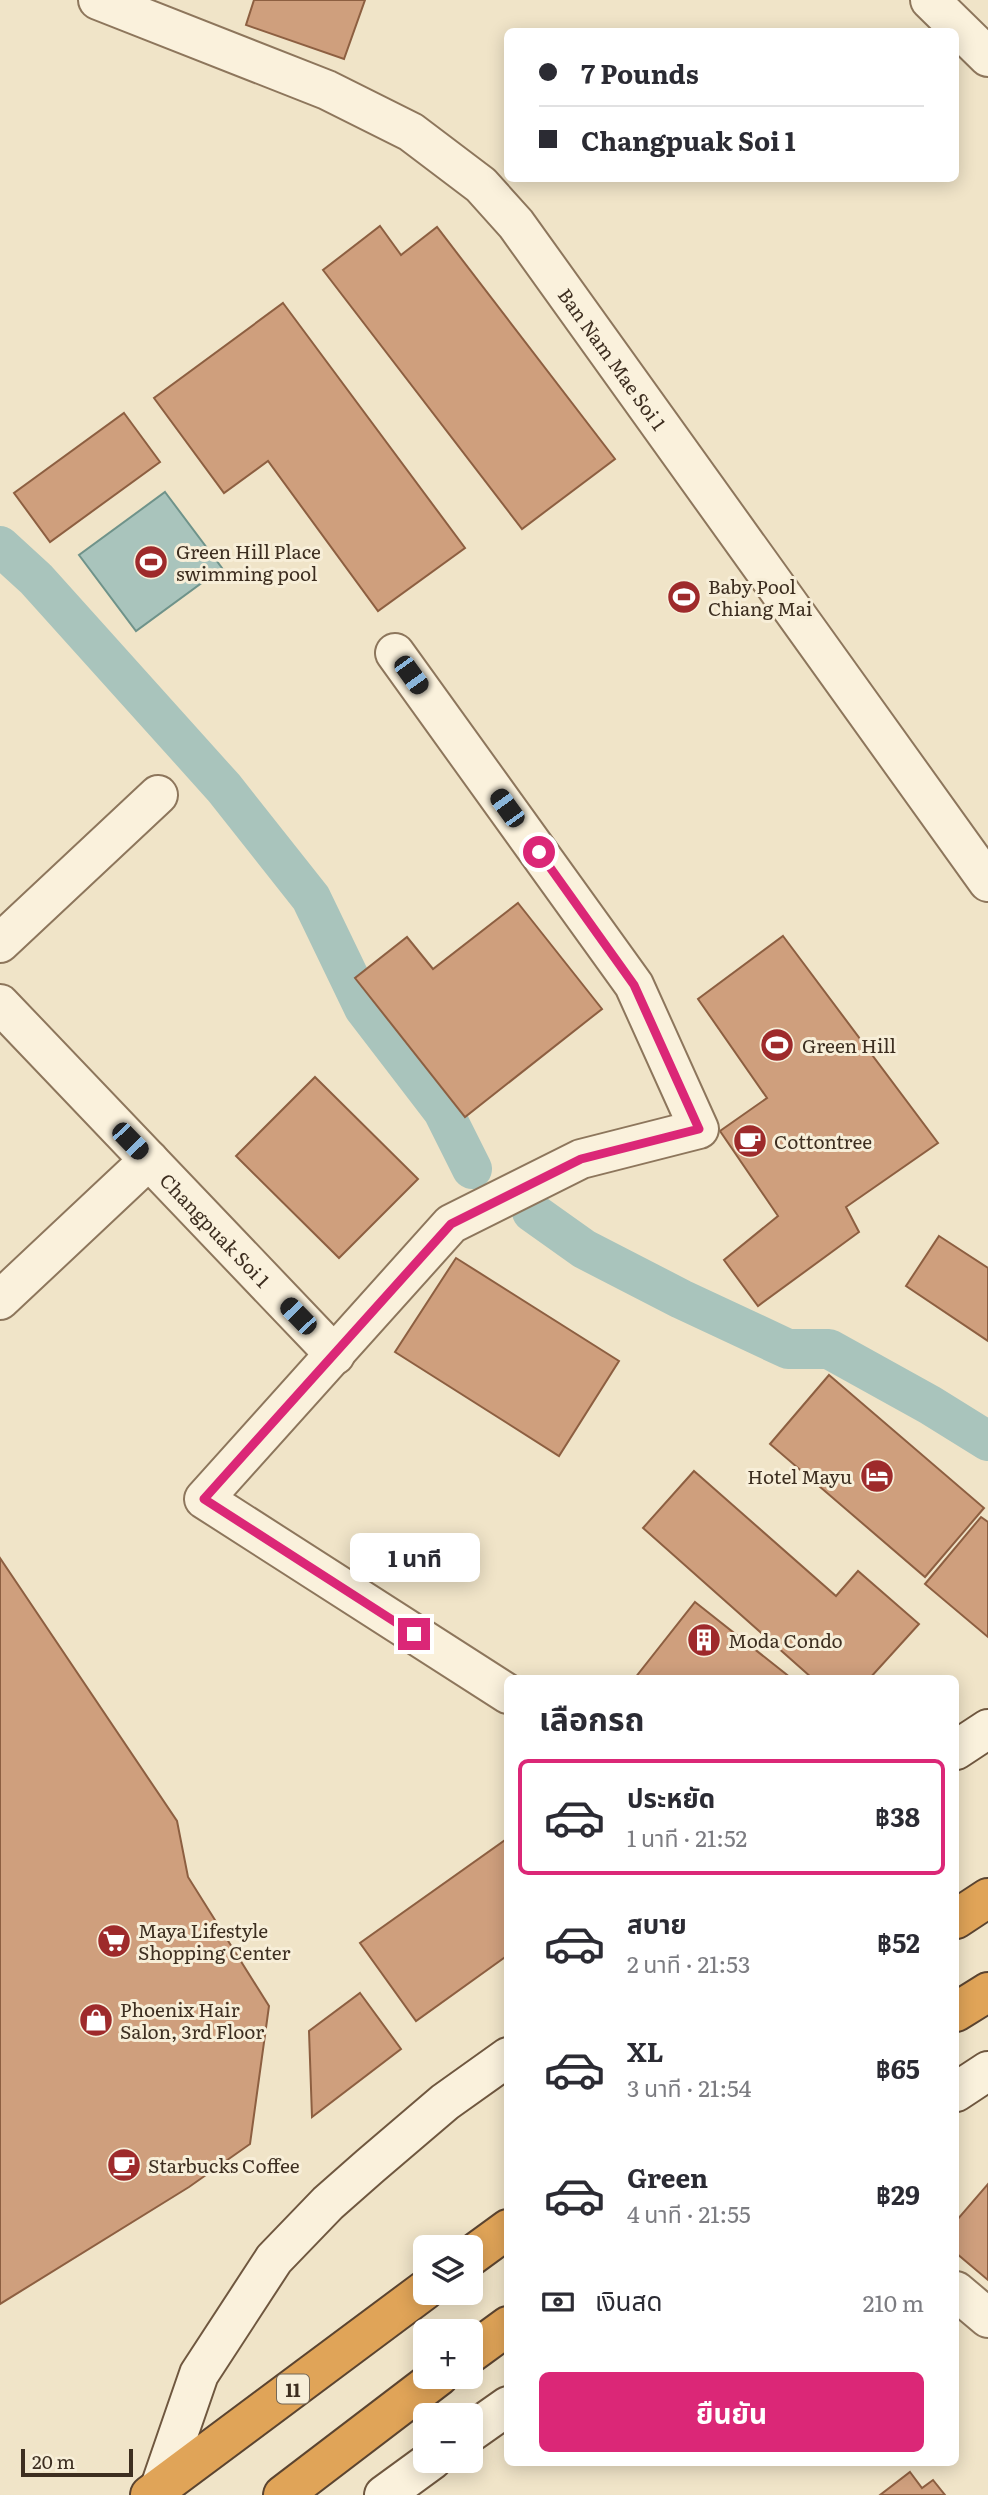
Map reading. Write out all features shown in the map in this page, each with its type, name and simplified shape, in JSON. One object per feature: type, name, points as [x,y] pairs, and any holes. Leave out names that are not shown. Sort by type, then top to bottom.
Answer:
[{"type":"highway","points":[[959,1917],[988,1898]]},
{"type":"highway","points":[[959,2010],[988,1992]]},
{"type":"highway","points":[[959,2018],[988,2014]]},
{"type":"highway","points":[[483,2247],[504,2232]]},
{"type":"highway","name":"11","points":[[155,2491],[413,2299]]},
{"type":"highway","points":[[483,2344],[504,2329]]},
{"type":"highway","points":[[283,2495],[422,2389]]},
{"type":"street","name":"Ban Nam Mae Soi 1","points":[[98,0],[327,90],[411,132],[481,184],[524,236],[988,882]]},
{"type":"street","points":[[930,0],[958,28]]},
{"type":"street","points":[[959,28],[988,57]]},
{"type":"street","points":[[396,653],[634,985],[699,1129],[581,1159],[451,1224],[204,1499],[504,1691]]},
{"type":"street","points":[[0,943],[158,795]]},
{"type":"street","name":"Changpuak Soi 1","points":[[0,1004],[335,1355]]},
{"type":"street","points":[[0,1300],[149,1160]]},
{"type":"street","points":[[959,1748],[988,1729]]},
{"type":"street","points":[[155,2491],[200,2374],[274,2259],[328,2203],[370,2166],[444,2102],[504,2060]]},
{"type":"street","points":[[959,2090],[988,2071]]},
{"type":"street","points":[[959,2294],[988,2318]]},
{"type":"street","points":[[483,2424],[504,2409]]},
{"type":"street","points":[[384,2495],[414,2473]]},
{"type":"water","name":"Green Hill Place swimming pool","points":[[165,492],[222,568],[136,631],[79,555]]},
{"type":"building","points":[[254,0],[365,0],[344,59],[246,25]]},
{"type":"building","points":[[380,226],[401,255],[437,227],[615,459],[522,529],[323,270]]},
{"type":"building","points":[[283,303],[465,548],[378,611],[268,461],[224,493],[154,398]]},
{"type":"building","points":[[124,413],[160,462],[50,542],[14,493]]},
{"type":"building","points":[[518,903],[602,1009],[465,1117],[355,978],[407,937],[433,969]]},
{"type":"building","points":[[783,936],[938,1143],[846,1207],[859,1232],[758,1306],[724,1260],[778,1216],[720,1131],[767,1098],[698,999]]},
{"type":"building","points":[[315,1077],[418,1179],[339,1258],[236,1156]]},
{"type":"building","points":[[939,1236],[988,1268],[988,1341],[906,1286]]},
{"type":"building","points":[[456,1258],[619,1361],[559,1456],[395,1352]]},
{"type":"building","name":"Hotel Mayu","points":[[829,1375],[984,1508],[925,1577],[770,1444]]},
{"type":"building","points":[[694,1471],[836,1596],[858,1571],[919,1624],[873,1675],[809,1675],[643,1528]]},
{"type":"building","points":[[981,1517],[988,1522],[988,1637],[925,1584]]},
{"type":"building","name":"Maya Lifestyle Shopping Center","points":[[0,1558],[177,1821],[188,1877],[269,2006],[250,2144],[189,2187],[0,2304]]},
{"type":"building","name":"Moda Condo","points":[[695,1602],[787,1675],[637,1675]]},
{"type":"building","points":[[504,1841],[504,1958],[416,2021],[360,1943]]},
{"type":"building","points":[[360,1993],[401,2049],[312,2117],[309,2031]]},
{"type":"building","points":[[988,2184],[988,2280],[959,2256],[959,2218]]},
{"type":"building","points":[[910,2472],[922,2488],[933,2480],[945,2495],[880,2495]]},
{"type":"waterway","points":[[0,546],[36,579],[224,788],[311,898],[364,1008],[443,1111],[472,1169]]},
{"type":"waterway","points":[[532,1212],[584,1249],[681,1299],[788,1349],[829,1349],[930,1405],[988,1441]]},
{"type":"place","name":"Green Hill Place swimming pool","points":[[151,562]]},
{"type":"place","name":"Baby Pool Chiang Mai","points":[[684,597]]},
{"type":"place","name":"Green Hill","points":[[777,1045]]},
{"type":"place","name":"Cottontree","points":[[750,1141]]},
{"type":"place","name":"Hotel Mayu","points":[[877,1476]]},
{"type":"place","name":"Moda Condo","points":[[704,1640]]},
{"type":"place","name":"Maya Lifestyle Shopping Center","points":[[114,1941]]},
{"type":"place","name":"Phoenix Hair Salon, 3rd Floor","points":[[96,2020]]},
{"type":"place","name":"Starbucks Coffee","points":[[124,2165]]},
{"type":"route","points":[[414,1634],[204,1499],[451,1224],[581,1159],[699,1129],[634,985],[539,852]]}]
